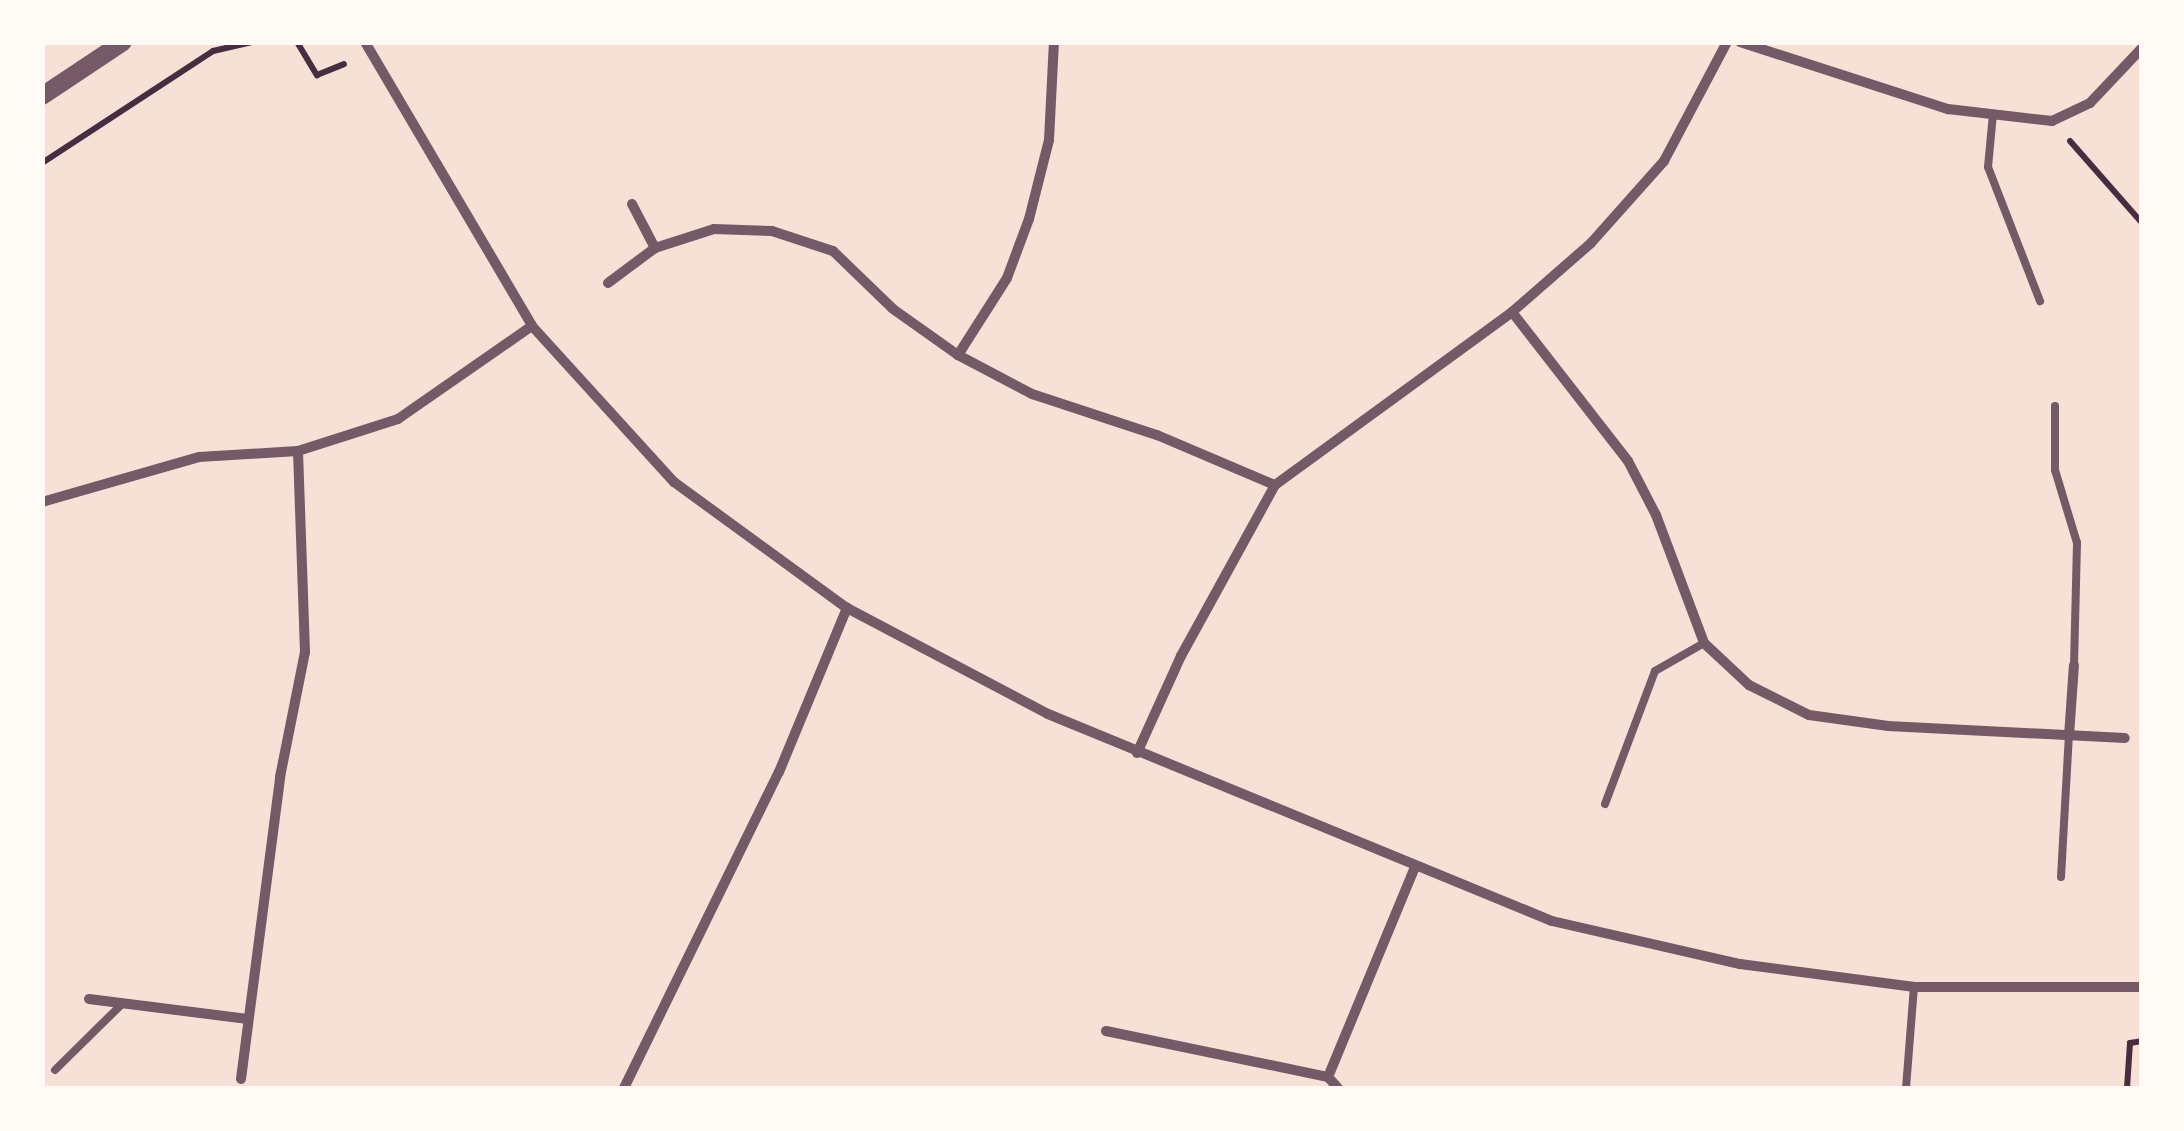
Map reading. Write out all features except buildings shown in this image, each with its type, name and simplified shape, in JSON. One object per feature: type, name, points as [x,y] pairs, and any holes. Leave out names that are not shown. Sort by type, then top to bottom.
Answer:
[{"type":"street","points":[[42,96],[123,42]]},
{"type":"street","points":[[365,42],[532,326],[674,482],[846,608],[1137,753],[1552,922],[1740,964],[1914,987],[2142,987]]},
{"type":"street","points":[[958,354],[1007,278],[1029,219],[1049,140],[1054,42]]},
{"type":"street","points":[[1137,753],[1181,656],[1275,485],[1512,312],[1590,243],[1664,161],[1727,42]]},
{"type":"street","points":[[1740,42],[1948,109],[2052,121],[2090,103],[2142,48]]},
{"type":"street","points":[[632,204],[655,248]]},
{"type":"street","points":[[608,283],[655,248],[714,229],[772,231],[833,251],[894,309],[958,354],[1032,394],[1157,435],[1275,485]]},
{"type":"street","points":[[1512,312],[1628,461],[1656,515],[1704,643],[1749,685],[1809,714],[2125,738]]},
{"type":"street","points":[[42,502],[199,457],[298,451],[398,420],[532,326]]},
{"type":"street","points":[[241,1079],[280,777],[305,652],[298,451]]},
{"type":"street","points":[[624,1088],[778,772],[846,608]]},
{"type":"street","points":[[2069,736],[2074,665]]},
{"type":"street","points":[[1328,1077],[1414,869]]},
{"type":"street","points":[[89,999],[248,1019]]},
{"type":"street","points":[[1106,1031],[1328,1077],[1338,1088]]},
{"type":"lane","points":[[1993,114],[1988,167],[2040,301]]},
{"type":"lane","points":[[2054,406],[2055,470],[2076,542],[2074,665]]},
{"type":"lane","points":[[1605,804],[1655,670],[1704,643]]},
{"type":"lane","points":[[2060,877],[2069,736]]},
{"type":"lane","points":[[1906,1088],[1914,987]]},
{"type":"lane","points":[[55,1070],[124,1003]]},
{"type":"path","points":[[42,163],[213,51],[251,42]]},
{"type":"path","points":[[2052,121],[2142,223]]},
{"type":"path","points":[[2126,1088],[2130,1043],[2142,1041]]}]
